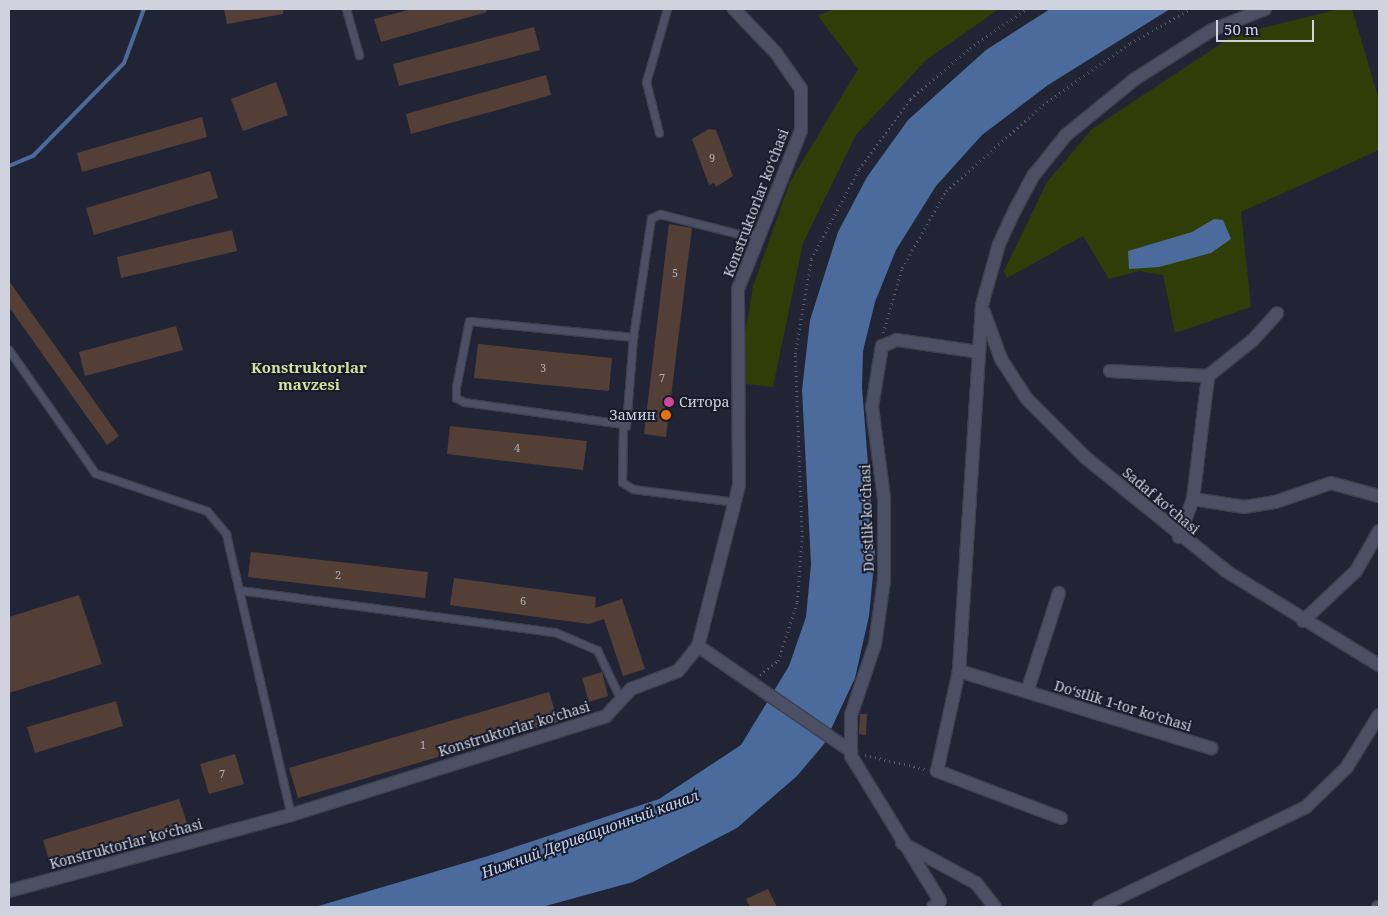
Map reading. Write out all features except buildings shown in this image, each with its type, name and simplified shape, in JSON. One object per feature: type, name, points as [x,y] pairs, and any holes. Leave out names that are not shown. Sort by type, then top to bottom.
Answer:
[{"type":"street","name":"Konstruktorlar ko‘chasi","points":[[9,891],[291,815],[606,716],[631,689],[678,671],[698,646],[736,502],[738,289],[758,233],[801,131],[801,89],[776,54],[734,9]]},
{"type":"street","points":[[1061,818],[937,771],[959,671],[982,305],[999,244],[1015,210],[1034,175],[1066,135],[1135,79],[1212,30],[1264,9]]},
{"type":"street","name":"Sadaf ko‘chasi","points":[[982,305],[1001,359],[1027,399],[1086,458],[1179,537],[1303,621],[1379,665]]},
{"type":"street","points":[[1110,371],[1208,376],[1253,340],[1277,313]]},
{"type":"street","points":[[898,340],[979,352]]},
{"type":"street","name":"Do‘stlik ko‘chasi","points":[[898,340],[882,346],[876,359],[872,407],[884,498],[884,580],[869,667],[851,715],[851,751],[900,842],[940,901],[933,907]]},
{"type":"street","points":[[1179,537],[1193,499],[1208,376]]},
{"type":"street","points":[[1193,499],[1244,507],[1275,502],[1331,483],[1379,496]]},
{"type":"street","points":[[1303,621],[1356,571],[1379,531]]},
{"type":"street","points":[[1027,692],[1059,592]]},
{"type":"street","points":[[698,646],[760,692],[851,751]]},
{"type":"street","name":"Do‘stlik 1-tor ko‘chasi","points":[[959,671],[1211,748]]},
{"type":"street","points":[[1099,907],[1306,807],[1347,767],[1379,716]]},
{"type":"street","points":[[900,842],[976,882],[995,907]]},
{"type":"lane","points":[[346,9],[359,55]]},
{"type":"lane","points":[[659,133],[646,82],[667,9]]},
{"type":"lane","points":[[736,502],[634,489],[622,482],[633,337],[651,218],[660,214],[742,235],[758,233]]},
{"type":"lane","points":[[626,426],[464,402],[456,398],[456,387],[469,321],[633,337]]},
{"type":"lane","points":[[9,350],[95,473],[207,511],[226,534],[291,815]]},
{"type":"lane","points":[[239,590],[555,632],[597,650],[621,700]]},
{"type":"path","points":[[749,684],[778,661],[797,602],[802,537],[795,354],[811,258],[858,169],[910,99],[970,48],[1026,9]]},
{"type":"path","points":[[898,340],[881,332],[890,301],[902,268],[946,191],[1043,105],[1130,43],[1191,9]]},
{"type":"path","points":[[851,751],[937,771]]},
{"type":"green space","points":[[833,9],[999,9],[926,60],[856,135],[803,243],[773,387],[737,383],[753,286],[790,182],[858,69],[818,16]]},
{"type":"green space","points":[[1339,9],[1352,9],[1379,100],[1379,150],[1241,212],[1251,307],[1175,333],[1163,275],[1139,271],[1109,279],[1083,236],[1007,278],[1004,271],[1047,182],[1092,129],[1234,35]]},
{"type":"water","name":"Нижний Деривационный канал","points":[[1050,9],[1170,9],[1048,85],[982,135],[936,186],[896,250],[875,302],[863,351],[862,387],[875,554],[869,616],[855,678],[824,744],[797,776],[737,828],[633,882],[542,907],[315,907],[488,856],[659,799],[741,745],[789,666],[806,617],[811,564],[802,390],[810,320],[838,232],[867,177],[908,120],[986,50]]},
{"type":"water","points":[[1214,219],[1223,220],[1231,239],[1211,253],[1159,267],[1129,269],[1128,251],[1192,232]]},
{"type":"waterway","points":[[9,166],[33,156],[124,63],[144,9]]},
{"type":"place","name":"Ситора","points":[[669,402]]},
{"type":"place","name":"Замин","points":[[666,415]]},
{"type":"district","name":"Konstruktorlar mavzesi","points":[[309,376]]}]
